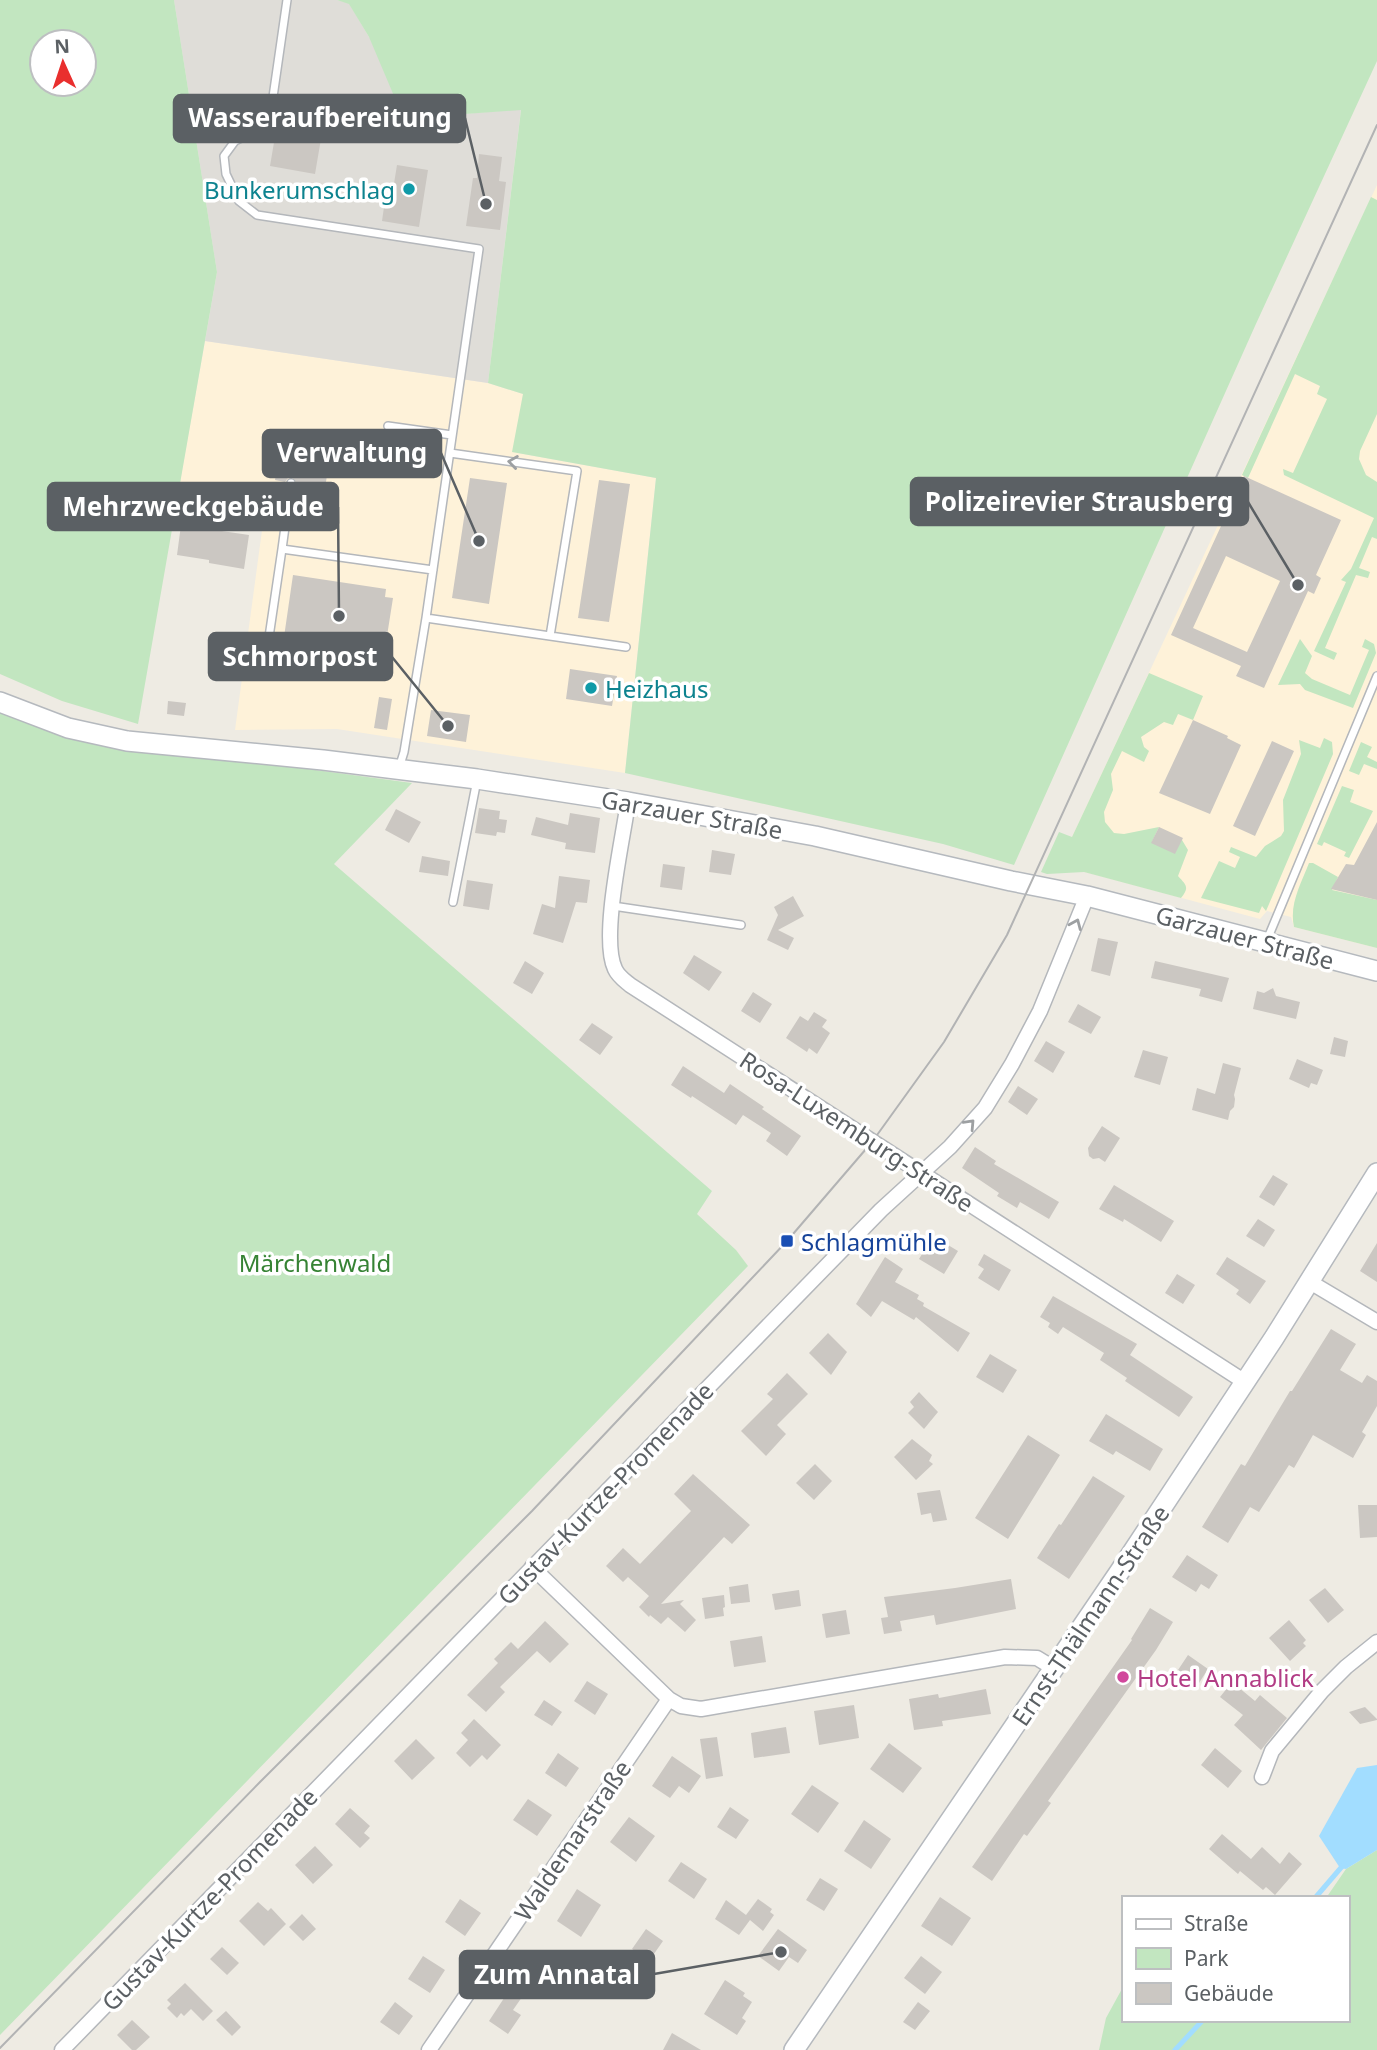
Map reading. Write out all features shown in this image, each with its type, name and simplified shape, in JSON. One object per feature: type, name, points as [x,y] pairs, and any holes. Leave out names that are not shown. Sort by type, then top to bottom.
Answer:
[{"type":"street","name":"Garzauer Straße","points":[[0,702],[68,728],[127,741],[477,779],[628,802],[815,836],[1087,896],[1377,971]]},
{"type":"street","name":"Rosa-Luxemburg-Straße","points":[[628,802],[610,936],[615,969],[630,985],[1245,1382]]},
{"type":"street","name":"Gustav-Kurtze-Promenade","points":[[62,2050],[881,1210],[950,1147],[985,1108],[1040,1011],[1087,896]]},
{"type":"street","name":"Ernst-Thälmann-Straße","points":[[794,2050],[1055,1669],[1310,1282],[1377,1173]]},
{"type":"street","points":[[1310,1282],[1377,1322]]},
{"type":"street","points":[[532,1567],[668,1699],[690,1708],[710,1707],[1004,1657],[1037,1658],[1055,1669]]},
{"type":"street","points":[[1262,1777],[1272,1751],[1289,1731],[1346,1667],[1377,1642]]},
{"type":"street","name":"Waldemarstraße","points":[[429,2050],[668,1699]]},
{"type":"lane","points":[[287,0],[274,97],[261,129],[235,141],[224,156],[226,174],[239,201],[257,215],[479,248],[426,618],[399,769]]},
{"type":"lane","points":[[388,426],[452,435]]},
{"type":"lane","points":[[450,453],[577,471],[550,636]]},
{"type":"lane","points":[[269,637],[291,483]]},
{"type":"lane","points":[[282,549],[433,570]]},
{"type":"lane","points":[[426,618],[626,647]]},
{"type":"lane","points":[[1266,942],[1377,676]]},
{"type":"lane","points":[[453,902],[477,779]]},
{"type":"lane","points":[[613,906],[741,925]]},
{"type":"shaded area","points":[[174,0],[337,0],[349,3],[369,37],[451,115],[521,109],[488,383],[205,341],[217,272]]},
{"type":"shaded area","points":[[1377,185],[1377,948],[1294,927],[1291,917],[1267,911],[1260,919],[1059,865]]},
{"type":"shaded area","points":[[205,341],[488,383],[523,394],[518,453],[656,478],[625,773],[337,729],[235,730],[263,523],[175,510]]},
{"type":"green space","points":[[0,0],[174,0],[217,272],[138,724],[62,701],[0,674]]},
{"type":"green space","points":[[337,0],[1377,0],[1377,61],[1255,326],[1014,865],[943,844],[625,773],[656,478],[512,452],[523,394],[488,383],[521,110],[451,115],[394,96],[369,37],[349,4]]},
{"type":"green space","points":[[1371,197],[1377,200],[1377,414],[1359,459],[1366,475],[1377,482],[1377,539],[1372,537],[1359,568],[1370,572],[1368,578],[1356,575],[1325,648],[1337,653],[1334,660],[1314,651],[1346,582],[1341,580],[1351,569],[1374,518],[1284,475],[1283,469],[1293,473],[1327,399],[1317,394],[1320,386],[1295,374],[1248,478],[1242,475]]},
{"type":"green space","points":[[1300,639],[1312,656],[1305,673],[1312,679],[1350,695],[1369,650],[1362,647],[1365,639],[1374,644],[1376,653],[1353,708],[1305,690],[1300,684],[1278,685]]},
{"type":"green space","points":[[1149,673],[1203,696],[1193,720],[1178,714],[1173,725],[1164,722],[1141,737],[1144,747],[1149,751],[1144,762],[1122,751],[1111,774],[1113,790],[1104,812],[1105,822],[1114,833],[1124,834],[1159,827],[1152,842],[1182,840],[1188,850],[1178,876],[1186,886],[1181,898],[1084,872],[1041,872],[1059,832],[1072,837]]},
{"type":"green space","name":"Märchenwald","points":[[0,711],[92,740],[412,783],[334,864],[712,1191],[697,1214],[736,1250],[748,1266],[0,2035]]},
{"type":"green space","points":[[1324,738],[1332,742],[1333,754],[1266,911],[1262,906],[1259,913],[1201,898],[1219,861],[1235,868],[1240,857],[1229,852],[1231,847],[1256,857],[1265,846],[1281,836],[1284,831],[1283,800],[1301,754],[1299,740],[1320,748]]},
{"type":"green space","points":[[1361,742],[1372,747],[1367,757],[1377,762],[1377,769],[1364,764],[1359,775],[1349,771]]},
{"type":"green space","points":[[1342,786],[1354,790],[1350,802],[1373,811],[1349,858],[1344,856],[1346,852],[1324,842],[1322,846],[1317,844]]},
{"type":"green space","points":[[1309,863],[1338,877],[1332,890],[1377,900],[1377,948],[1294,927],[1294,902]]},
{"type":"green space","points":[[1377,1850],[1377,2050],[1099,2050],[1106,2018],[1122,1989],[1122,2022],[1349,2022],[1349,1896],[1327,1896],[1346,1869]]},
{"type":"water","points":[[1377,1765],[1377,1850],[1346,1869],[1340,1868],[1319,1836],[1357,1768]]},
{"type":"building","points":[[278,119],[323,127],[315,174],[270,166]]},
{"type":"building","points":[[479,154],[502,157],[499,181],[506,182],[500,230],[466,226],[473,178],[477,178]]},
{"type":"building","name":"Bunkerumschlag","points":[[397,165],[428,170],[419,227],[382,221],[384,207],[390,208]]},
{"type":"building","points":[[280,450],[330,457],[325,488],[297,483],[292,477],[285,482],[275,480]]},
{"type":"building","points":[[1244,476],[1341,520],[1316,575],[1321,578],[1314,594],[1308,591],[1264,688],[1236,676],[1241,666],[1171,635]],"holes":[[[1226,556],[1280,581],[1247,652],[1193,628]]]},
{"type":"building","points":[[470,478],[507,483],[489,604],[452,598]]},
{"type":"building","points":[[599,480],[630,484],[609,622],[578,618]]},
{"type":"building","points":[[181,525],[249,535],[244,569],[177,555]]},
{"type":"building","points":[[293,575],[386,589],[385,597],[393,598],[387,636],[379,635],[377,650],[284,637]]},
{"type":"building","name":"Heizhaus","points":[[570,669],[617,676],[612,706],[566,699]]},
{"type":"building","points":[[379,697],[392,699],[387,730],[374,728]]},
{"type":"building","points":[[168,701],[186,703],[184,716],[167,714]]},
{"type":"building","points":[[431,710],[470,715],[466,742],[427,736]]},
{"type":"building","points":[[1193,720],[1241,745],[1210,814],[1159,793]]},
{"type":"building","points":[[1272,741],[1294,751],[1255,836],[1233,826]]},
{"type":"building","points":[[479,808],[500,811],[499,819],[507,820],[505,833],[497,832],[496,836],[475,833]]},
{"type":"building","points":[[396,809],[421,822],[409,843],[385,830]]},
{"type":"building","points":[[570,813],[600,818],[595,853],[565,849],[566,843],[531,835],[536,817],[568,825]]},
{"type":"building","points":[[1377,822],[1377,900],[1331,889],[1346,864],[1354,865]]},
{"type":"building","points":[[1159,827],[1183,838],[1175,854],[1151,843]]},
{"type":"building","points":[[712,850],[735,854],[731,875],[709,872]]},
{"type":"building","points":[[422,856],[450,861],[448,876],[419,872]]},
{"type":"building","points":[[663,864],[685,867],[682,890],[660,887]]},
{"type":"building","points":[[559,876],[590,880],[587,903],[576,902],[563,943],[533,934],[542,904],[555,908]]},
{"type":"building","points":[[467,880],[493,884],[489,910],[463,906]]},
{"type":"building","points":[[793,896],[804,916],[778,930],[794,938],[788,950],[767,940],[778,915],[774,907]]},
{"type":"building","points":[[1098,938],[1118,942],[1110,976],[1091,971]]},
{"type":"building","points":[[694,955],[722,972],[709,991],[683,973]]},
{"type":"building","points":[[525,961],[544,973],[532,994],[513,983]]},
{"type":"building","points":[[1155,961],[1229,978],[1222,1002],[1199,996],[1201,989],[1151,978]]},
{"type":"building","points":[[1273,988],[1276,996],[1300,1002],[1296,1019],[1253,1009],[1257,991],[1264,993]]},
{"type":"building","points":[[753,992],[772,1004],[760,1023],[741,1011]]},
{"type":"building","points":[[1078,1004],[1101,1017],[1091,1034],[1068,1022]]},
{"type":"building","points":[[814,1012],[827,1020],[822,1027],[830,1033],[817,1054],[809,1048],[807,1052],[786,1038],[800,1016],[808,1021]]},
{"type":"building","points":[[592,1023],[613,1037],[600,1055],[579,1040]]},
{"type":"building","points":[[1334,1037],[1348,1041],[1345,1057],[1330,1054]]},
{"type":"building","points":[[1046,1041],[1065,1052],[1053,1073],[1034,1061]]},
{"type":"building","points":[[1143,1050],[1168,1057],[1160,1085],[1134,1077]]},
{"type":"building","points":[[1297,1059],[1323,1070],[1317,1085],[1311,1083],[1309,1088],[1289,1079]]},
{"type":"building","points":[[1223,1063],[1241,1068],[1234,1095],[1234,1107],[1228,1120],[1192,1110],[1197,1088],[1215,1094]]},
{"type":"building","points":[[683,1066],[724,1093],[730,1084],[801,1136],[787,1156],[766,1141],[771,1133],[743,1115],[736,1125],[671,1085]]},
{"type":"building","points":[[1018,1086],[1038,1099],[1027,1115],[1008,1102]]},
{"type":"building","points":[[1102,1126],[1120,1138],[1105,1162],[1089,1156],[1088,1148]]},
{"type":"building","points":[[975,1147],[996,1161],[994,1164],[1059,1202],[1049,1219],[1020,1202],[1017,1208],[962,1168]]},
{"type":"building","points":[[1273,1175],[1288,1184],[1274,1206],[1259,1197]]},
{"type":"building","points":[[1114,1185],[1174,1221],[1161,1242],[1124,1219],[1123,1222],[1099,1209]]},
{"type":"building","points":[[1258,1219],[1275,1230],[1264,1247],[1246,1236]]},
{"type":"building","points":[[933,1236],[958,1251],[944,1274],[919,1259]]},
{"type":"building","points":[[1377,1243],[1377,1282],[1360,1271]]},
{"type":"building","points":[[984,1254],[1011,1270],[999,1291],[978,1278],[984,1269],[978,1265]]},
{"type":"building","points":[[885,1257],[903,1269],[895,1282],[919,1295],[917,1299],[924,1303],[923,1306],[970,1333],[958,1352],[916,1317],[914,1320],[882,1301],[871,1317],[856,1304]]},
{"type":"building","points":[[1227,1257],[1266,1281],[1250,1304],[1236,1294],[1239,1290],[1216,1274]]},
{"type":"building","points":[[1177,1274],[1195,1285],[1183,1304],[1165,1293]]},
{"type":"building","points":[[1053,1296],[1137,1344],[1130,1355],[1193,1397],[1179,1417],[1125,1381],[1127,1378],[1100,1360],[1104,1353],[1063,1327],[1058,1334],[1048,1327],[1050,1323],[1040,1317]]},
{"type":"building","points":[[1331,1329],[1356,1344],[1340,1370],[1362,1383],[1367,1375],[1377,1381],[1377,1406],[1362,1432],[1366,1435],[1353,1458],[1313,1435],[1294,1468],[1289,1465],[1259,1512],[1250,1507],[1228,1543],[1202,1527],[1241,1464],[1245,1466]]},
{"type":"building","points":[[828,1333],[847,1352],[831,1375],[809,1353]]},
{"type":"building","points":[[990,1354],[1017,1370],[1003,1393],[976,1377]]},
{"type":"building","points":[[787,1373],[808,1394],[777,1425],[786,1434],[766,1456],[741,1431],[773,1399],[767,1394]]},
{"type":"building","points":[[919,1392],[938,1412],[924,1429],[908,1413],[914,1407],[910,1402]]},
{"type":"building","points":[[1106,1414],[1163,1449],[1150,1471],[1116,1451],[1113,1455],[1089,1441]]},
{"type":"building","points":[[1028,1435],[1060,1455],[1008,1539],[975,1518]]},
{"type":"building","points":[[912,1439],[932,1455],[929,1461],[933,1464],[916,1480],[894,1457]]},
{"type":"building","points":[[815,1464],[832,1481],[814,1500],[796,1483]]},
{"type":"building","points":[[693,1474],[750,1525],[732,1544],[724,1537],[661,1604],[684,1600],[680,1604],[696,1620],[685,1632],[668,1617],[661,1624],[650,1615],[649,1617],[639,1607],[649,1596],[628,1577],[623,1582],[606,1566],[623,1548],[640,1564],[691,1511],[674,1494]]},
{"type":"building","points":[[1093,1476],[1125,1496],[1069,1579],[1037,1558]]},
{"type":"building","points":[[940,1490],[947,1520],[933,1522],[931,1513],[921,1515],[917,1493]]},
{"type":"building","points":[[1358,1505],[1377,1505],[1377,1537],[1360,1538]]},
{"type":"building","points":[[1187,1555],[1218,1575],[1209,1589],[1201,1584],[1196,1592],[1172,1577]]},
{"type":"building","points":[[1011,1579],[1016,1609],[936,1625],[934,1615],[900,1621],[902,1631],[884,1634],[881,1618],[888,1617],[884,1597]]},
{"type":"building","points":[[748,1584],[750,1602],[731,1604],[729,1587]]},
{"type":"building","points":[[1325,1588],[1344,1610],[1328,1623],[1309,1600]]},
{"type":"building","points":[[799,1590],[801,1606],[775,1610],[772,1594]]},
{"type":"building","points":[[724,1595],[724,1616],[705,1619],[702,1598]]},
{"type":"building","points":[[1150,1608],[1173,1622],[1048,1801],[1051,1803],[1027,1836],[1024,1834],[992,1881],[972,1867],[1132,1640]]},
{"type":"building","points":[[846,1610],[850,1634],[826,1638],[822,1614]]},
{"type":"building","points":[[1289,1620],[1306,1640],[1303,1643],[1306,1646],[1290,1661],[1269,1638]]},
{"type":"building","points":[[545,1621],[569,1644],[550,1663],[537,1651],[500,1687],[505,1692],[486,1712],[467,1695],[498,1663],[494,1659],[511,1642],[518,1649]]},
{"type":"building","points":[[762,1636],[766,1662],[734,1667],[730,1641]]},
{"type":"building","points":[[1188,1655],[1208,1669],[1199,1683],[1178,1670]]},
{"type":"building","points":[[587,1681],[608,1694],[595,1715],[574,1701]]},
{"type":"building","points":[[1232,1682],[1255,1701],[1260,1695],[1287,1718],[1261,1750],[1234,1725],[1243,1715],[1220,1697]]},
{"type":"building","points":[[986,1689],[991,1714],[942,1721],[943,1726],[914,1730],[909,1699],[938,1694],[939,1698]]},
{"type":"building","points":[[544,1700],[562,1712],[552,1726],[534,1715]]},
{"type":"building","points":[[854,1705],[859,1738],[819,1745],[814,1711]]},
{"type":"building","points":[[1365,1707],[1377,1720],[1360,1724],[1349,1712]]},
{"type":"building","points":[[474,1719],[501,1745],[487,1760],[482,1755],[470,1767],[456,1753],[468,1740],[461,1733]]},
{"type":"building","points":[[786,1727],[790,1753],[754,1758],[751,1733]]},
{"type":"building","points":[[717,1737],[723,1776],[706,1779],[700,1739]]},
{"type":"building","points":[[416,1739],[435,1758],[412,1780],[394,1761]]},
{"type":"building","points":[[889,1743],[922,1768],[903,1793],[870,1769]]},
{"type":"building","points":[[1215,1748],[1242,1771],[1228,1788],[1201,1765]]},
{"type":"building","points":[[558,1753],[579,1768],[566,1787],[545,1773]]},
{"type":"building","points":[[672,1756],[701,1776],[689,1793],[679,1786],[670,1798],[652,1786]]},
{"type":"building","points":[[812,1785],[839,1803],[818,1833],[791,1814]]},
{"type":"building","points":[[528,1799],[552,1815],[537,1836],[513,1820]]},
{"type":"building","points":[[730,1807],[749,1820],[736,1839],[717,1827]]},
{"type":"building","points":[[350,1808],[370,1826],[364,1833],[370,1838],[360,1848],[335,1824]]},
{"type":"building","points":[[629,1817],[655,1836],[636,1862],[610,1842]]},
{"type":"building","points":[[864,1820],[891,1839],[871,1869],[844,1851]]},
{"type":"building","points":[[1222,1834],[1251,1859],[1262,1847],[1280,1864],[1289,1852],[1302,1864],[1275,1895],[1266,1887],[1263,1890],[1240,1871],[1238,1874],[1209,1849]]},
{"type":"building","points":[[315,1846],[333,1865],[313,1884],[295,1865]]},
{"type":"building","points":[[681,1862],[707,1879],[694,1899],[668,1881]]},
{"type":"building","points":[[820,1878],[838,1889],[824,1911],[806,1900]]},
{"type":"building","points":[[577,1889],[601,1905],[581,1937],[557,1921]]},
{"type":"building","points":[[940,1897],[971,1918],[952,1946],[921,1926]]},
{"type":"building","points":[[460,1899],[481,1913],[465,1936],[445,1922]]},
{"type":"building","points":[[758,1899],[772,1909],[770,1912],[774,1915],[763,1931],[750,1920],[739,1935],[715,1919],[726,1900],[746,1915]]},
{"type":"building","points":[[258,1902],[268,1911],[271,1908],[286,1924],[264,1946],[239,1921]]},
{"type":"building","points":[[302,1914],[316,1929],[303,1941],[289,1927]]},
{"type":"building","points":[[646,1929],[663,1941],[649,1961],[632,1949]]},
{"type":"building","points":[[778,1929],[807,1950],[798,1963],[789,1957],[779,1971],[758,1956]]},
{"type":"building","points":[[222,1947],[239,1963],[227,1975],[210,1959]]},
{"type":"building","points":[[533,1954],[555,1970],[539,1994],[529,1987],[513,2010],[521,2015],[508,2034],[489,2021]]},
{"type":"building","points":[[423,1956],[445,1970],[430,1993],[408,1979]]},
{"type":"building","points":[[921,1956],[942,1972],[925,1994],[904,1978]]},
{"type":"building","points":[[725,1980],[745,1993],[743,1996],[752,2002],[742,2018],[746,2021],[737,2035],[704,2014]]},
{"type":"building","points":[[185,1983],[213,2011],[203,2021],[191,2009],[184,2016],[181,2013],[177,2018],[167,2008],[171,2004],[167,2000]]},
{"type":"building","points":[[395,2002],[413,2016],[399,2035],[380,2022]]},
{"type":"building","points":[[918,2002],[930,2011],[915,2030],[903,2022]]},
{"type":"building","points":[[226,2011],[241,2027],[232,2036],[216,2020]]},
{"type":"building","points":[[132,2020],[150,2037],[136,2050],[132,2050],[117,2035]]},
{"type":"building","points":[[672,2033],[701,2050],[663,2050]]},
{"type":"waterway","points":[[1317,1896],[1345,1863]]},
{"type":"waterway","points":[[1175,2050],[1201,2022]]},
{"type":"tram line","points":[[0,2048],[260,1782],[532,1511],[787,1241],[872,1142],[944,1042],[1007,935],[1377,125]]},
{"type":"place","name":"Bunkerumschlag","points":[[409,189]]},
{"type":"place","name":"Wasseraufbereitung","points":[[486,204]]},
{"type":"place","name":"Verwaltung","points":[[479,541]]},
{"type":"place","name":"Polizeirevier Strausberg","points":[[1298,585]]},
{"type":"place","name":"Mehrzweckgebäude","points":[[339,616]]},
{"type":"place","name":"Heizhaus","points":[[591,688]]},
{"type":"place","name":"Schmorpost","points":[[448,726]]},
{"type":"place","name":"Schlagmühle","points":[[787,1241]]},
{"type":"place","name":"Hotel Annablick","points":[[1123,1677]]},
{"type":"place","name":"Zum Annatal","points":[[781,1952]]}]
